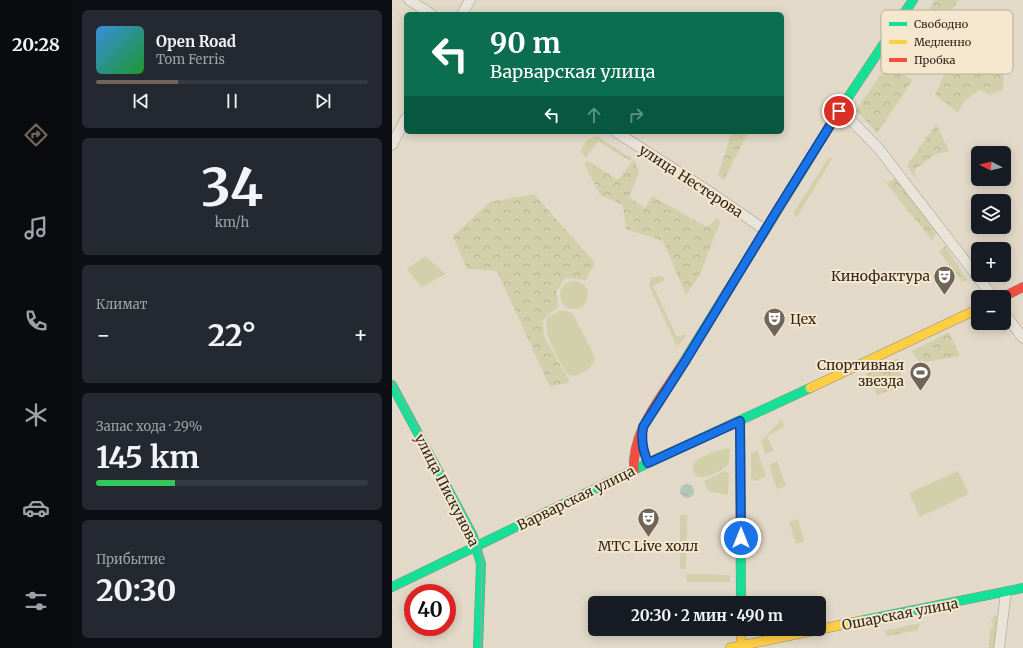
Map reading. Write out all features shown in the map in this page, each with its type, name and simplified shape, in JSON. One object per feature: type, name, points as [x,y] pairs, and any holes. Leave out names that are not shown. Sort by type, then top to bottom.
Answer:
[{"type":"street","points":[[409,0],[428,12]]},
{"type":"street","points":[[463,12],[470,0]]},
{"type":"street","points":[[907,10],[914,0]]},
{"type":"street","points":[[634,471],[632,460],[634,450],[643,427],[686,360],[839,111],[881,49]]},
{"type":"street","points":[[839,111],[850,119],[879,149],[988,290]]},
{"type":"street","points":[[392,145],[404,122]]},
{"type":"street","name":"улица Нестерова","points":[[619,134],[710,192],[765,230]]},
{"type":"street","points":[[1011,293],[1023,287]]},
{"type":"street","name":"Варварская улица","points":[[392,588],[648,463],[971,312]]},
{"type":"street","points":[[1011,322],[1023,338]]},
{"type":"street","name":"улица Пискунова","points":[[392,385],[472,536],[480,558],[478,648]]},
{"type":"street","points":[[740,421],[741,596]]},
{"type":"street","points":[[643,427],[643,449],[648,463]]},
{"type":"street","name":"Ошарская улица","points":[[730,648],[741,647],[1023,588]]},
{"type":"street","points":[[1000,648],[1006,592]]},
{"type":"street","points":[[741,636],[741,647]]},
{"type":"green space","points":[[935,0],[958,0],[952,10],[928,10]]},
{"type":"green space","points":[[881,74],[902,74],[913,80],[877,133],[856,110]]},
{"type":"green space","points":[[944,74],[1003,74],[1003,90],[989,95],[980,89],[965,101],[958,112],[935,95]]},
{"type":"green space","points":[[936,124],[949,151],[934,155],[914,170],[917,180],[907,166]]},
{"type":"green space","points":[[731,134],[747,134],[724,180],[718,175]]},
{"type":"green space","points":[[597,136],[632,159],[630,161],[598,141],[586,157],[580,152],[586,141]]},
{"type":"green space","points":[[829,157],[832,159],[796,218],[794,212]]},
{"type":"green space","points":[[634,159],[639,172],[629,197],[645,208],[652,196],[707,227],[717,219],[720,222],[700,274],[686,295],[663,241],[626,229],[623,205],[600,195],[584,163],[588,161],[618,180]]},
{"type":"green space","points":[[896,178],[937,232],[932,240],[886,183]]},
{"type":"green space","points":[[534,194],[595,263],[586,280],[565,278],[556,292],[559,306],[543,320],[544,337],[570,382],[550,387],[497,271],[467,269],[453,236],[490,202]]},
{"type":"green space","points":[[946,246],[967,280],[962,282],[939,251]]},
{"type":"green space","points":[[425,256],[446,274],[421,287],[407,269]]},
{"type":"green space","points":[[659,276],[663,277],[665,280],[653,286],[677,337],[685,334],[686,336],[677,347],[649,285],[651,278]]},
{"type":"green space","points":[[574,281],[584,285],[588,295],[584,305],[574,309],[564,305],[560,295],[564,285]]},
{"type":"green space","points":[[561,310],[573,314],[595,357],[591,367],[575,376],[569,375],[565,371],[547,331],[547,318]]},
{"type":"green space","points":[[949,332],[960,356],[925,362],[918,361],[912,351]]},
{"type":"green space","points":[[898,358],[901,370],[901,382],[892,390],[877,395],[866,374]]},
{"type":"green space","points":[[782,419],[784,427],[767,436],[774,451],[765,454],[761,441]]},
{"type":"green space","points":[[726,448],[730,450],[729,462],[726,467],[714,474],[698,477],[693,466],[696,462],[700,458]]},
{"type":"green space","points":[[757,451],[766,475],[765,477],[754,481],[751,480],[751,453]]},
{"type":"green space","points":[[777,461],[786,486],[777,489],[769,465]]},
{"type":"green space","points":[[725,471],[729,474],[728,495],[708,491],[704,481]]},
{"type":"green space","points":[[958,471],[969,494],[920,517],[909,493]]},
{"type":"green space","points":[[680,515],[687,515],[686,569],[680,569]]},
{"type":"green space","points":[[798,519],[804,541],[796,544],[789,522]]},
{"type":"green space","points":[[686,574],[730,575],[730,582],[687,582]]},
{"type":"green space","points":[[995,616],[998,616],[999,648],[989,648],[990,629],[994,626],[991,620]]},
{"type":"green space","points":[[920,623],[918,630],[887,636],[884,631]]},
{"type":"water","points":[[684,484],[690,484],[694,488],[694,494],[690,498],[684,498],[680,494],[680,488]]},
{"type":"tram line","points":[[392,381],[475,534],[482,557],[481,648]]},
{"type":"traffic: fast","points":[[906,10],[913,0]]},
{"type":"traffic: fast","points":[[680,368],[839,111],[881,48]]},
{"type":"traffic: fast","points":[[392,385],[473,536],[481,564],[478,648]]},
{"type":"traffic: fast","points":[[392,587],[648,463],[810,388]]},
{"type":"traffic: fast","points":[[740,421],[741,596]]},
{"type":"traffic: fast","points":[[860,621],[1023,588]]},
{"type":"traffic: slow","points":[[810,388],[971,312]]},
{"type":"traffic: slow","points":[[730,648],[860,621]]},
{"type":"traffic: slow","points":[[741,636],[741,648]]},
{"type":"traffic: jam","points":[[1011,293],[1023,287]]},
{"type":"traffic: jam","points":[[634,471],[634,457],[642,430],[648,417],[680,368]]},
{"type":"place","name":"Кинофактура","points":[[945,296]]},
{"type":"place","name":"Цех","points":[[774,338]]},
{"type":"place","name":"Спортивная звезда","points":[[920,392]]},
{"type":"place","name":"МТС Live холл","points":[[648,538]]},
{"type":"route","points":[[741,538],[740,421],[648,463],[642,443],[643,427],[686,360],[839,111]]}]
